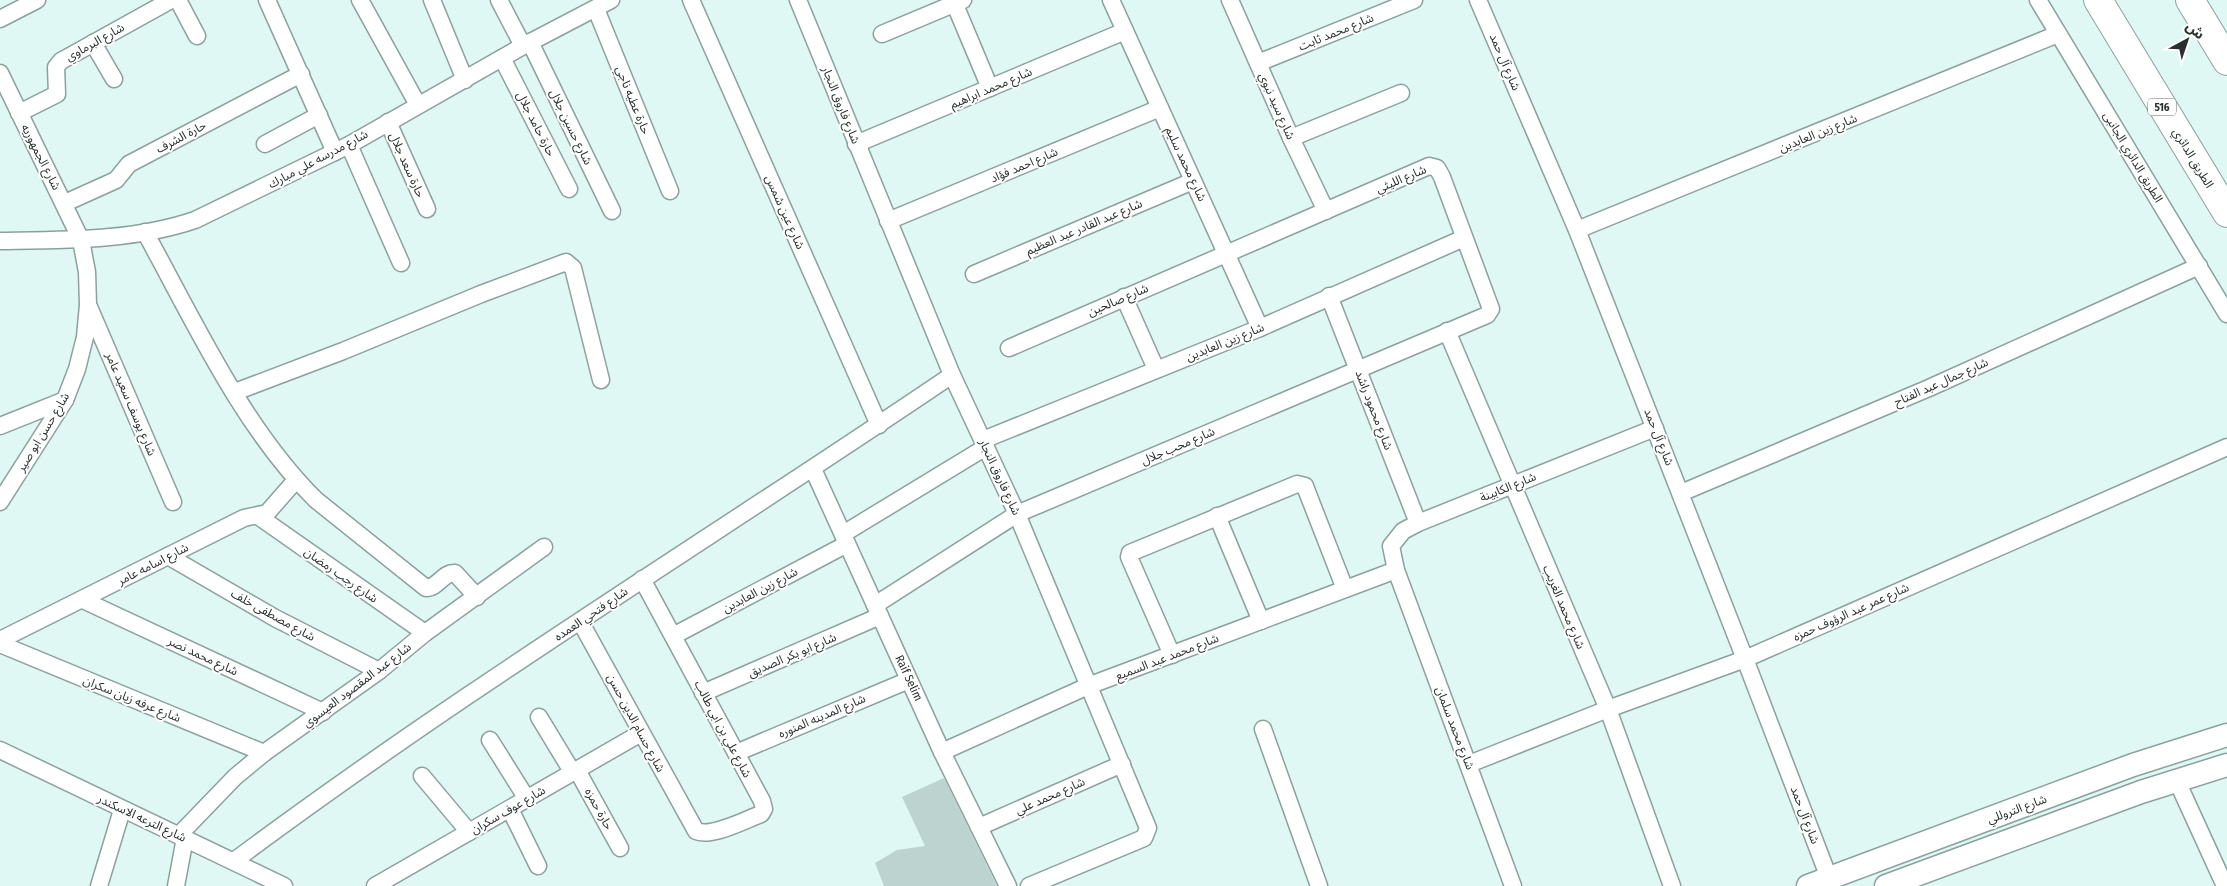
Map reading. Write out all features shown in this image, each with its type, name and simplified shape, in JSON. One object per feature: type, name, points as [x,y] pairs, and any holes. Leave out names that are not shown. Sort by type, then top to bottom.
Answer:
[{"type":"highway","name":"الطريق الدائري","points":[[2098,0],[2227,213]]},
{"type":"highway","points":[[2190,0],[2227,61]]},
{"type":"street","points":[[0,19],[37,0]]},
{"type":"street","name":"شارع البرماوي","points":[[19,113],[56,96],[57,65],[171,0]]},
{"type":"street","points":[[178,0],[196,36]]},
{"type":"street","points":[[267,0],[319,115],[342,148],[401,263]]},
{"type":"street","points":[[360,0],[418,105]]},
{"type":"street","points":[[432,0],[465,80]]},
{"type":"street","name":"شارع حسين جلال","points":[[499,0],[526,44],[612,211]]},
{"type":"street","name":"شارع مدرسه علي مبارك","points":[[0,242],[81,240],[171,228],[196,220],[342,148],[526,44],[612,0]]},
{"type":"street","name":"شارع عين شمس","points":[[691,0],[879,425]]},
{"type":"street","name":"شارع فاروق النجار","points":[[798,0],[952,375],[1017,514],[1149,831],[1144,838],[1029,886]]},
{"type":"street","name":"شارع محمد سليم","points":[[1111,0],[1260,328]]},
{"type":"street","name":"شارع سيد نبوي","points":[[1230,0],[1291,138],[1326,211]]},
{"type":"street","name":"شارع محمد ثابت","points":[[1258,63],[1414,0]]},
{"type":"street","name":"شارع آل حمد","points":[[1478,0],[1577,230],[1746,659],[1818,882]]},
{"type":"street","name":"الطريق الدائري الجانبى","points":[[2038,0],[2227,314]]},
{"type":"street","points":[[882,34],[957,1],[990,88]]},
{"type":"street","name":"حارة عطيه ناجي","points":[[596,9],[670,191]]},
{"type":"street","name":"شارع محمد ابراهيم","points":[[856,144],[1125,31]]},
{"type":"street","name":"شارع زين العابدين","points":[[1577,230],[2058,34]]},
{"type":"street","points":[[93,43],[114,79]]},
{"type":"street","name":"حارة حامد جلال","points":[[502,58],[570,189]]},
{"type":"street","name":"شارع الجمهوريه","points":[[0,73],[65,203],[81,240]]},
{"type":"street","name":"حارة الشرف","points":[[65,203],[116,180],[130,164],[300,74]]},
{"type":"street","points":[[1291,138],[1401,92]]},
{"type":"street","name":"شارع احمد فؤاد","points":[[888,221],[1160,108]]},
{"type":"street","points":[[265,144],[319,115]]},
{"type":"street","name":"حارة سعد جلال","points":[[388,122],[427,209]]},
{"type":"street","name":"شارع الليثي","points":[[1227,255],[1433,166],[1442,177],[1491,309]]},
{"type":"street","name":"شارع عبد القادر عبد العظيم","points":[[974,274],[1194,181]]},
{"type":"street","points":[[145,232],[235,392],[275,455],[296,480],[316,500],[426,588],[432,588],[448,575],[455,573],[477,597]]},
{"type":"street","name":"شارع زين العابدين","points":[[673,636],[845,539],[984,444],[1156,369],[1260,328],[1464,238]]},
{"type":"street","name":"شارع حسن ابو صير","points":[[0,502],[64,400],[77,369],[85,337],[88,305],[87,272],[81,240]]},
{"type":"street","name":"شارع صالحين","points":[[1009,348],[1124,297],[1227,255]]},
{"type":"street","points":[[235,392],[566,262],[573,268],[601,380]]},
{"type":"street","name":"شارع جمال عبد الفتاح","points":[[1681,493],[1929,388],[2199,266]]},
{"type":"street","name":"شارع محمود راشد","points":[[1329,296],[1418,523]]},
{"type":"street","points":[[1124,297],[1156,369]]},
{"type":"street","name":"شارع يوسف سعيد عامر","points":[[88,305],[174,502]]},
{"type":"street","name":"شارع محب جلال","points":[[878,611],[1017,514],[1487,315],[1491,309]]},
{"type":"street","name":"شارع محمد الغريب","points":[[1447,331],[1608,709],[1672,886]]},
{"type":"street","name":"شارع فتحي العمده","points":[[234,861],[294,816],[642,579],[813,469],[952,375]]},
{"type":"street","points":[[0,426],[64,400]]},
{"type":"street","name":"شارع الكابينة","points":[[1396,570],[1391,546],[1403,531],[1418,523],[1655,428]]},
{"type":"street","name":"شارع عمر عبد الرؤوف حمزه","points":[[1469,764],[1608,709],[1746,659],[2227,447]]},
{"type":"street","name":"Raif Selim","points":[[813,469],[942,752],[1008,886]]},
{"type":"street","name":"شارع اسامه عامر","points":[[0,640],[248,516],[258,516],[267,512],[296,480]]},
{"type":"street","points":[[1172,655],[1128,557],[1130,553],[1297,484],[1304,486],[1345,589]]},
{"type":"street","name":"شارع رجب رمضان","points":[[258,516],[425,633]]},
{"type":"street","points":[[1217,516],[1261,621]]},
{"type":"street","name":"شارع عبد المقصود العيسوي","points":[[182,836],[235,777],[264,753],[379,671],[425,633],[544,547]]},
{"type":"street","name":"شارع مصطفى خلف","points":[[168,556],[275,618],[379,671]]},
{"type":"street","name":"شارع محمد عبد السميع","points":[[942,752],[1088,686],[1396,570]]},
{"type":"street","name":"شارع محمد سلمان","points":[[1396,570],[1513,886]]},
{"type":"street","name":"شارع علي بن ابي طالب","points":[[642,579],[762,801],[762,812],[711,833],[701,834],[692,826]]},
{"type":"street","name":"شارع محمد نصر","points":[[83,600],[323,712]]},
{"type":"street","name":"شارع ابو بكر الصديق","points":[[703,693],[878,611]]},
{"type":"street","name":"شارع حسام الدين حسن","points":[[580,621],[692,826]]},
{"type":"street","name":"شارع عرفه زيان سكران","points":[[0,644],[264,753]]},
{"type":"street","name":"شارع المدينه المنوره","points":[[736,753],[909,680]]},
{"type":"street","name":"حارة حمزه","points":[[539,717],[575,772],[620,848]]},
{"type":"street","points":[[1263,728],[1319,886]]},
{"type":"street","name":"شارع عوف سكران","points":[[375,886],[642,734]]},
{"type":"street","name":"شارع التروللي","points":[[1818,882],[2133,765],[2227,735]]},
{"type":"street","points":[[490,740],[527,799]]},
{"type":"street","name":"شارع الترعه الاسكندر","points":[[0,750],[281,885]]},
{"type":"street","name":"شارع محمد علي","points":[[979,827],[1122,764]]},
{"type":"street","points":[[1886,886],[2141,792],[2227,766]]},
{"type":"street","points":[[422,776],[469,832]]},
{"type":"street","points":[[2177,781],[2225,886]]},
{"type":"street","points":[[510,809],[538,866]]},
{"type":"street","points":[[99,886],[122,810]]},
{"type":"street","points":[[176,886],[182,836]]},
{"type":"building","points":[[944,778],[997,886],[884,886],[875,863],[897,850],[925,846],[902,797]]}]
